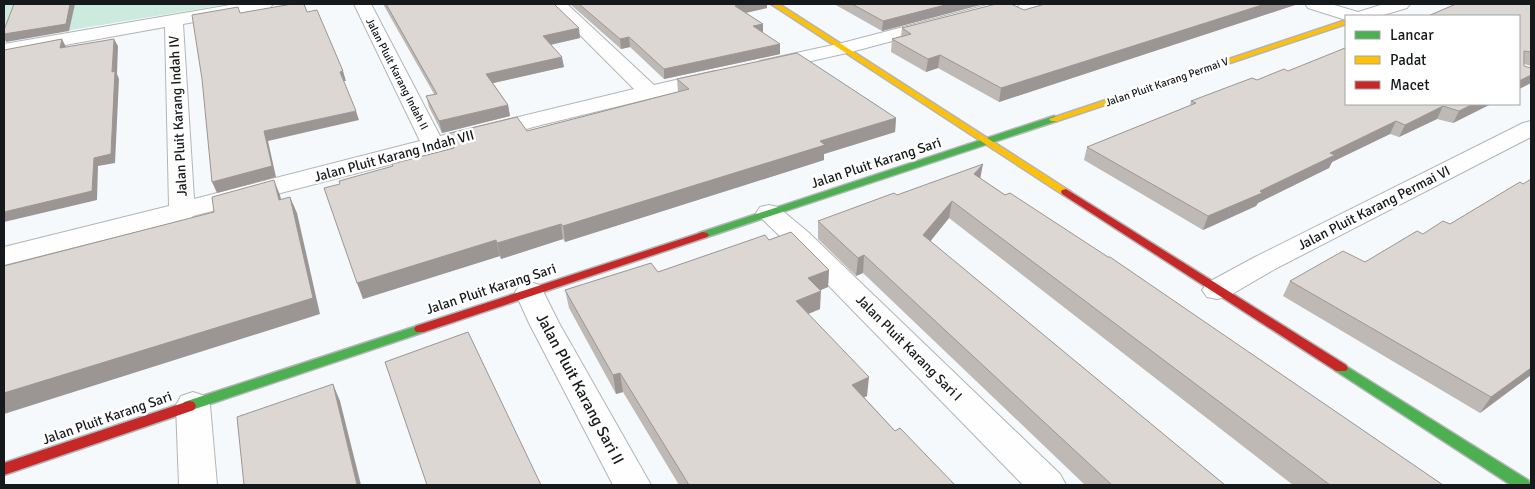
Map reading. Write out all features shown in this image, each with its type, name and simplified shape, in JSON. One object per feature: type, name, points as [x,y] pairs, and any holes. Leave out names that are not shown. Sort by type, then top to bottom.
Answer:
[{"type":"street","points":[[4,50],[264,4]]},
{"type":"street","name":"Jalan Pluit Karang Indah II","points":[[362,4],[433,144]]},
{"type":"street","points":[[557,4],[648,92]]},
{"type":"street","points":[[775,4],[988,143],[1523,485]]},
{"type":"street","name":"Jalan Pluit Karang Indah VII","points":[[4,256],[182,212],[433,144],[648,92],[844,48],[1010,4]]},
{"type":"street","points":[[1314,4],[1350,15]]},
{"type":"street","points":[[1366,15],[1402,4]]},
{"type":"street","name":"Jalan Pluit Karang Indah IV","points":[[174,20],[182,212]]},
{"type":"street","name":"Jalan Pluit Karang Permai V","points":[[988,143],[1345,22]]},
{"type":"street","name":"Jalan Pluit Karang Permai VI","points":[[1218,290],[1265,263],[1531,128]]},
{"type":"street","name":"Jalan Pluit Karang Sari","points":[[4,469],[530,292],[988,143]]},
{"type":"street","name":"Jalan Pluit Karang Sari I","points":[[769,213],[798,238],[1047,485]]},
{"type":"street","name":"Jalan Pluit Karang Sari II","points":[[530,292],[544,322],[632,485]]},
{"type":"street","points":[[193,405],[198,485]]},
{"type":"green space","points":[[4,4],[229,4],[4,41]]},
{"type":"building","points":[[14,4],[70,4],[66,24],[4,34]]},
{"type":"building","points":[[292,4],[304,4],[307,12],[317,10],[343,71],[340,72],[356,111],[264,131],[272,166],[212,182],[202,79],[192,15],[238,7],[240,13]]},
{"type":"building","points":[[386,4],[554,4],[579,28],[543,36],[562,57],[486,74],[508,105],[439,121],[426,96],[437,94]]},
{"type":"building","points":[[579,4],[743,4],[735,6],[763,24],[753,26],[780,44],[664,69],[629,37],[620,39]]},
{"type":"building","points":[[852,4],[949,4],[883,21]]},
{"type":"building","points":[[996,4],[1011,4],[1024,10],[1045,4],[1265,4],[1001,88],[940,55],[928,59],[892,39],[911,34],[902,28]]},
{"type":"building","points":[[1456,4],[1531,4],[1531,52],[1524,51],[1524,66],[1531,68],[1531,75],[1520,80],[1520,15],[1430,15]]},
{"type":"building","points":[[62,39],[60,48],[114,39],[112,72],[115,71],[111,154],[94,158],[92,191],[4,212],[4,50]]},
{"type":"building","points":[[1345,48],[1345,105],[1471,105],[1459,111],[1443,106],[1405,125],[1396,121],[1330,153],[1335,155],[1260,191],[1262,193],[1208,216],[1087,147],[1196,103],[1191,101],[1252,78],[1257,80],[1284,69],[1288,71]]},
{"type":"building","points":[[797,53],[896,118],[820,141],[825,145],[563,226],[561,224],[497,243],[496,240],[357,283],[324,188],[340,184],[339,181],[393,166],[392,164],[454,148],[447,134],[517,117],[527,131],[689,89],[677,79]]},
{"type":"building","points":[[983,164],[974,174],[1005,195],[1010,193],[1110,257],[1443,485],[1330,485],[952,201],[923,235],[1225,485],[1112,485],[864,255],[858,258],[818,221],[894,193],[897,195]]},
{"type":"building","points":[[1531,179],[1531,368],[1491,397],[1290,281],[1343,251],[1365,262],[1417,231],[1423,234],[1443,221],[1450,224],[1520,182],[1523,184]]},
{"type":"building","points":[[274,180],[279,200],[290,197],[313,298],[4,393],[4,266],[214,212],[212,197]]},
{"type":"building","points":[[791,232],[829,270],[808,278],[821,291],[796,301],[869,377],[852,385],[895,431],[900,428],[955,485],[689,485],[620,373],[613,375],[565,290],[651,263],[658,272],[765,235],[769,240]]},
{"type":"building","points":[[468,332],[541,485],[427,485],[385,362]]},
{"type":"building","points":[[333,384],[357,485],[244,485],[237,417]]},
{"type":"traffic: fast","points":[[703,235],[1054,119]]},
{"type":"traffic: fast","points":[[189,406],[420,329]]},
{"type":"traffic: fast","points":[[1341,368],[1523,485]]},
{"type":"traffic: slow","points":[[775,4],[1066,192]]},
{"type":"traffic: slow","points":[[1054,119],[1345,22]]},
{"type":"traffic: jam","points":[[1066,192],[1341,368]]},
{"type":"traffic: jam","points":[[420,329],[703,235]]},
{"type":"traffic: jam","points":[[4,469],[189,406]]}]
